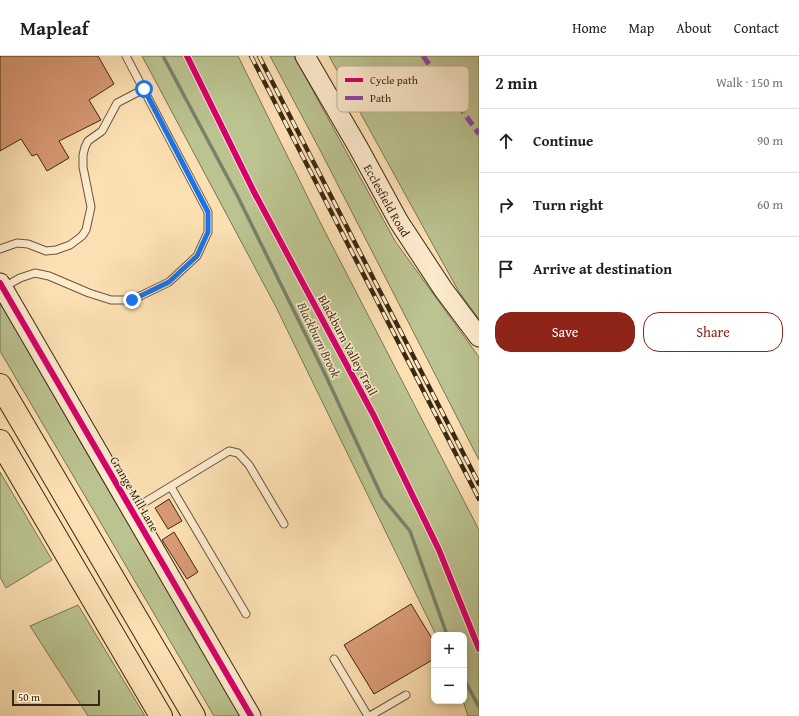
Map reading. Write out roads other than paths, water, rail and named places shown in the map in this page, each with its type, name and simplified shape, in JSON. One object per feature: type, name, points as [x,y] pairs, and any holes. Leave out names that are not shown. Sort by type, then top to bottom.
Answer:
[{"type":"highway","points":[[0,385],[194,716]]},
{"type":"highway","points":[[0,441],[161,716]]},
{"type":"street","name":"Ecclesfield Road","points":[[305,56],[337,111]]},
{"type":"street","name":"Ecclesfield Road","points":[[338,112],[399,222],[443,289],[479,337]]},
{"type":"street","name":"Grange Mill Lane","points":[[1,286],[251,716]]},
{"type":"lane","points":[[1,286],[35,273],[49,276],[89,293],[111,300],[132,300],[169,282],[197,256],[208,232],[208,212],[126,56]]},
{"type":"lane","points":[[0,249],[17,243],[28,244],[46,251],[56,250],[70,245],[82,236],[88,224],[91,207],[83,167],[85,147],[88,141],[102,131],[116,103],[144,89]]},
{"type":"lane","points":[[131,510],[229,451],[238,453],[250,465],[284,524]]},
{"type":"lane","points":[[171,487],[246,614]]},
{"type":"lane","points":[[334,659],[369,716],[406,695]]},
{"type":"waterway","name":"Blackburn Brook","points":[[163,56],[237,195],[325,374],[382,497],[410,531],[446,632]]},
{"type":"waterway","name":"Blackburn Brook","points":[[467,685],[479,707]]},
{"type":"railway","points":[[251,56],[479,499]]},
{"type":"railway","points":[[259,56],[479,484]]}]
